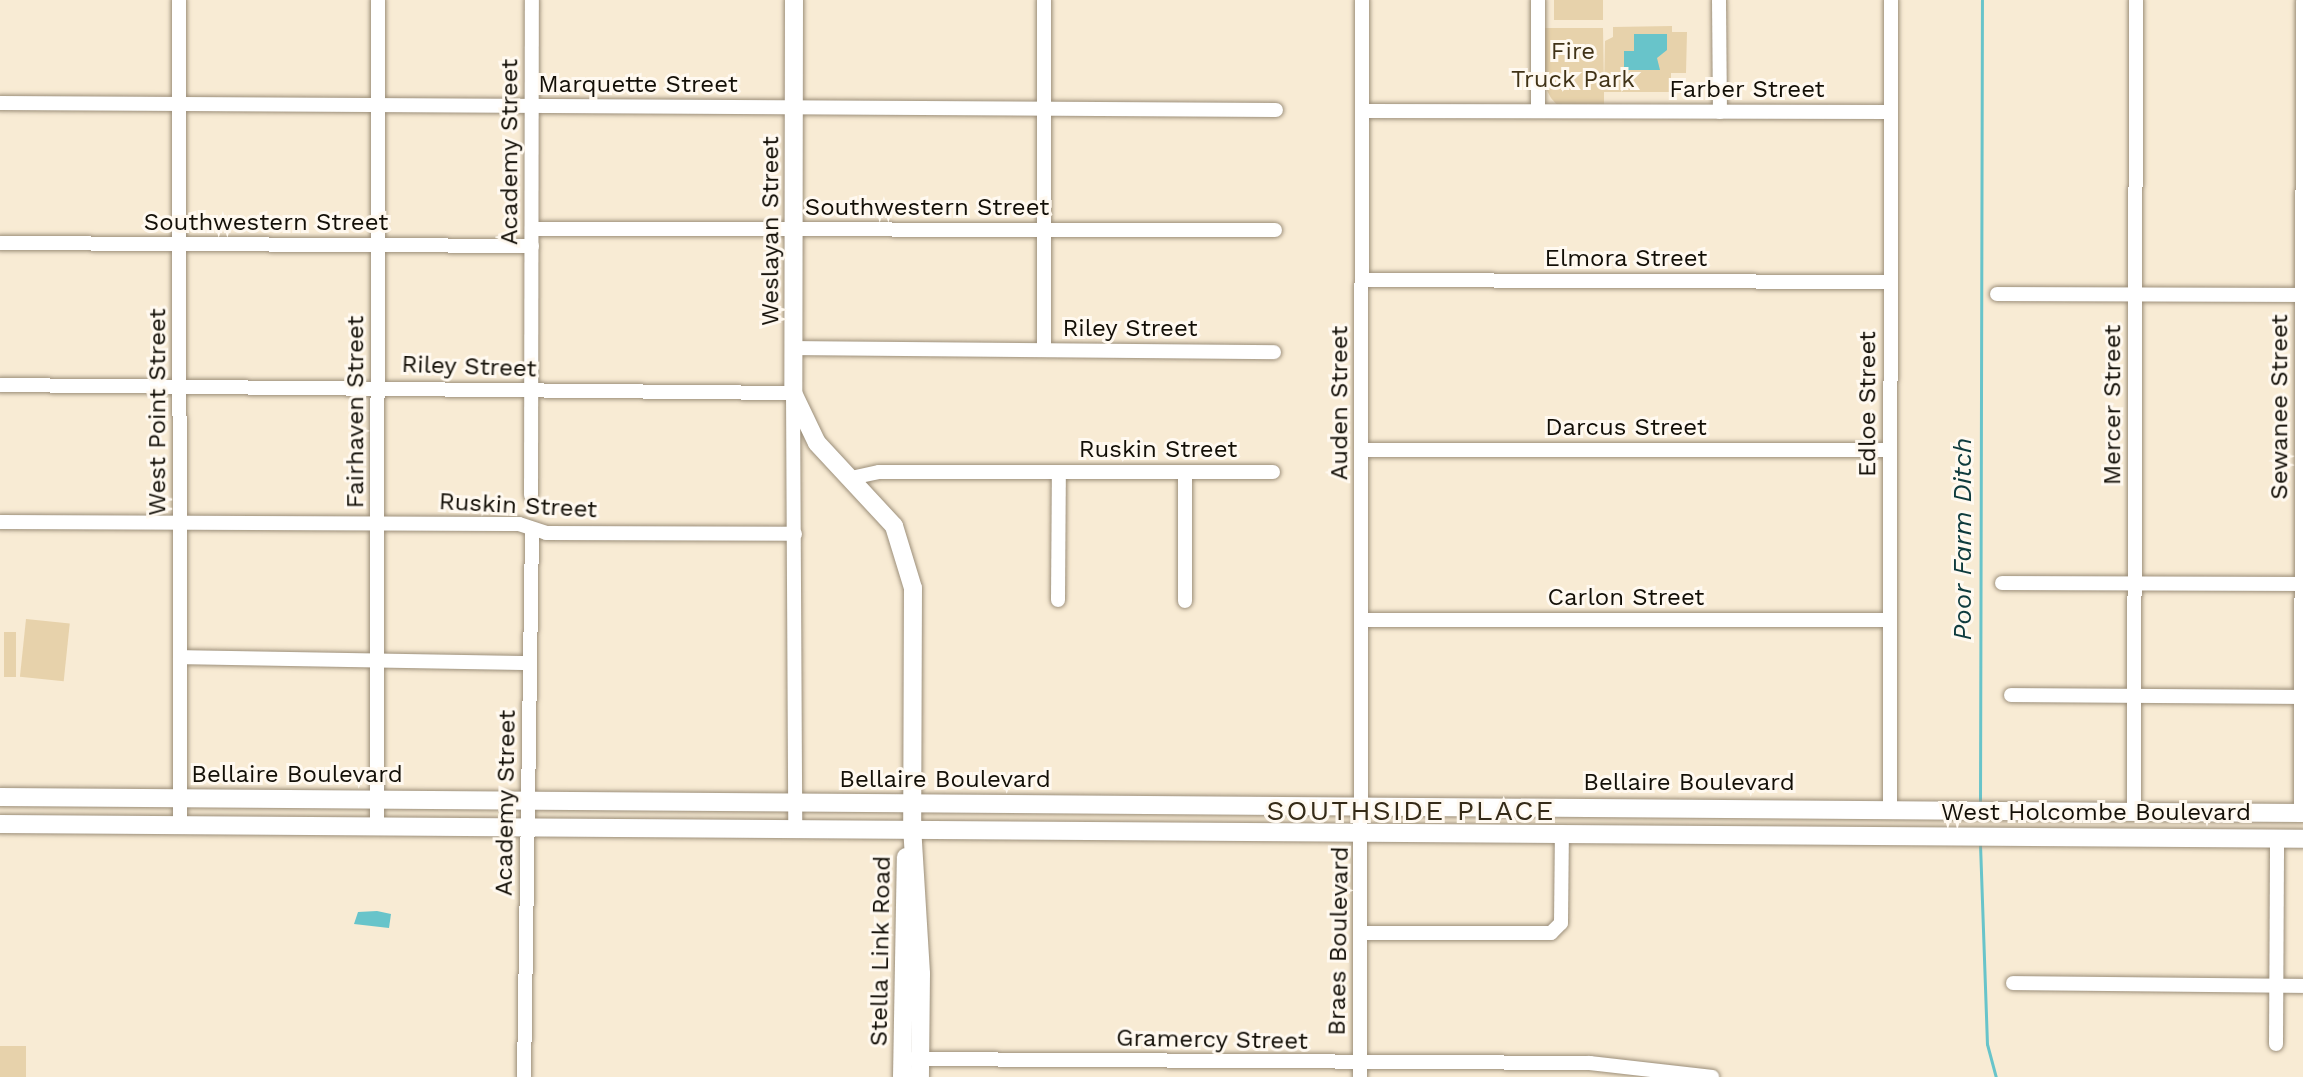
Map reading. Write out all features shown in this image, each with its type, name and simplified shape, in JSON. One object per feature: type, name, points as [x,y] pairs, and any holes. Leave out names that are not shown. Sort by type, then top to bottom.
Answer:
[{"type":"main road","name":"Weslayan Street","points":[[793,393],[796,230],[794,0]]},
{"type":"main road","name":"Stella Link Road","points":[[793,393],[817,443],[894,526],[911,569],[913,804],[906,850],[912,974],[911,1068]]},
{"type":"main road","name":"Bellaire Boulevard","points":[[0,797],[1890,808]]},
{"type":"main road","points":[[28,797],[28,824]]},
{"type":"main road","points":[[1027,805],[1027,827]]},
{"type":"main road","points":[[1189,805],[1190,829]]},
{"type":"main road","points":[[1604,807],[1604,833]]},
{"type":"main road","points":[[1759,807],[1759,834]]},
{"type":"main road","name":"West Holcombe Boulevard","points":[[1890,808],[2302,813]]},
{"type":"main road","points":[[1889,835],[1890,808]]},
{"type":"main road","points":[[2134,811],[2144,837]]},
{"type":"main road","points":[[2277,838],[2302,813]]},
{"type":"main road","name":"Bellaire Boulevard","points":[[0,824],[912,826],[1889,835]]},
{"type":"main road","name":"West Holcombe Boulevard","points":[[1889,835],[2303,839]]},
{"type":"street","name":"West Point Street","points":[[179,0],[180,824]]},
{"type":"street","name":"Fairhaven Street","points":[[377,825],[378,0]]},
{"type":"street","name":"Academy Street","points":[[531,495],[532,0]]},
{"type":"street","points":[[1044,0],[1044,350]]},
{"type":"street","name":"Auden Street","points":[[1362,0],[1362,806]]},
{"type":"street","points":[[1538,0],[1538,111]]},
{"type":"street","points":[[1719,0],[1720,112]]},
{"type":"street","name":"Edloe Street","points":[[1890,808],[1891,0]]},
{"type":"street","name":"Mercer Street","points":[[2134,811],[2136,0]]},
{"type":"street","name":"Sewanee Street","points":[[2302,813],[2303,1]]},
{"type":"street","name":"Marquette Street","points":[[0,103],[1276,110]]},
{"type":"street","name":"Farber Street","points":[[1362,111],[1891,112]]},
{"type":"street","name":"Southwestern Street","points":[[532,229],[1275,230]]},
{"type":"street","name":"Southwestern Street","points":[[0,243],[532,246]]},
{"type":"street","name":"Elmora Street","points":[[1362,280],[1890,282]]},
{"type":"street","points":[[1997,294],[2303,295]]},
{"type":"street","name":"Riley Street","points":[[794,348],[1274,352]]},
{"type":"street","name":"Riley Street","points":[[0,385],[378,386],[793,393]]},
{"type":"street","name":"Weslayan Street","points":[[793,393],[795,826]]},
{"type":"street","points":[[794,462],[817,443]]},
{"type":"street","name":"Darcus Street","points":[[1362,450],[1890,450]]},
{"type":"street","name":"Ruskin Street","points":[[851,478],[879,472],[1273,472]]},
{"type":"street","points":[[1058,600],[1059,472]]},
{"type":"street","points":[[1185,473],[1185,601]]},
{"type":"street","name":"Ruskin Street","points":[[0,522],[519,524],[532,529],[795,534]]},
{"type":"street","name":"Academy Street","points":[[524,1077],[532,529]]},
{"type":"street","points":[[2002,583],[2301,584]]},
{"type":"street","name":"Carlon Street","points":[[1362,620],[1890,620]]},
{"type":"street","points":[[180,657],[530,663]]},
{"type":"street","points":[[2011,695],[2301,697]]},
{"type":"street","name":"Braes Boulevard","points":[[1360,1070],[1362,806]]},
{"type":"street","points":[[1362,933],[1551,933],[1561,923],[1562,832]]},
{"type":"street","points":[[2276,1044],[2277,838]]},
{"type":"street","points":[[2013,983],[2303,986]]},
{"type":"street","name":"Gramercy Street","points":[[911,1068],[1360,1070],[1590,1063],[1712,1077]]},
{"type":"green space","points":[[1554,0],[1603,0],[1603,20],[1554,20]]},
{"type":"green space","name":"Fire Truck Park","points":[[1672,26],[1672,32],[1687,32],[1686,73],[1671,73],[1671,92],[1604,92],[1604,106],[1559,107],[1543,83],[1543,28],[1603,28],[1604,88],[1605,41],[1613,37],[1613,27]]},
{"type":"green space","points":[[26,619],[70,624],[64,681],[20,677]]},
{"type":"green space","points":[[4,632],[16,632],[16,677],[4,677]]},
{"type":"green space","points":[[0,1046],[26,1046],[26,1077],[0,1077]]},
{"type":"water","points":[[1634,34],[1667,34],[1667,50],[1657,58],[1660,70],[1624,70],[1624,51],[1634,51]]},
{"type":"water","points":[[358,912],[391,914],[389,928],[354,924]]},
{"type":"waterway","name":"Poor Farm Ditch","points":[[1980,804],[1982,0]]},
{"type":"waterway","name":"Poor Farm Ditch","points":[[1980,844],[1987,1044],[1996,1077]]},
{"type":"district","name":"SOUTHSIDE PLACE","points":[[1411,811]]}]
